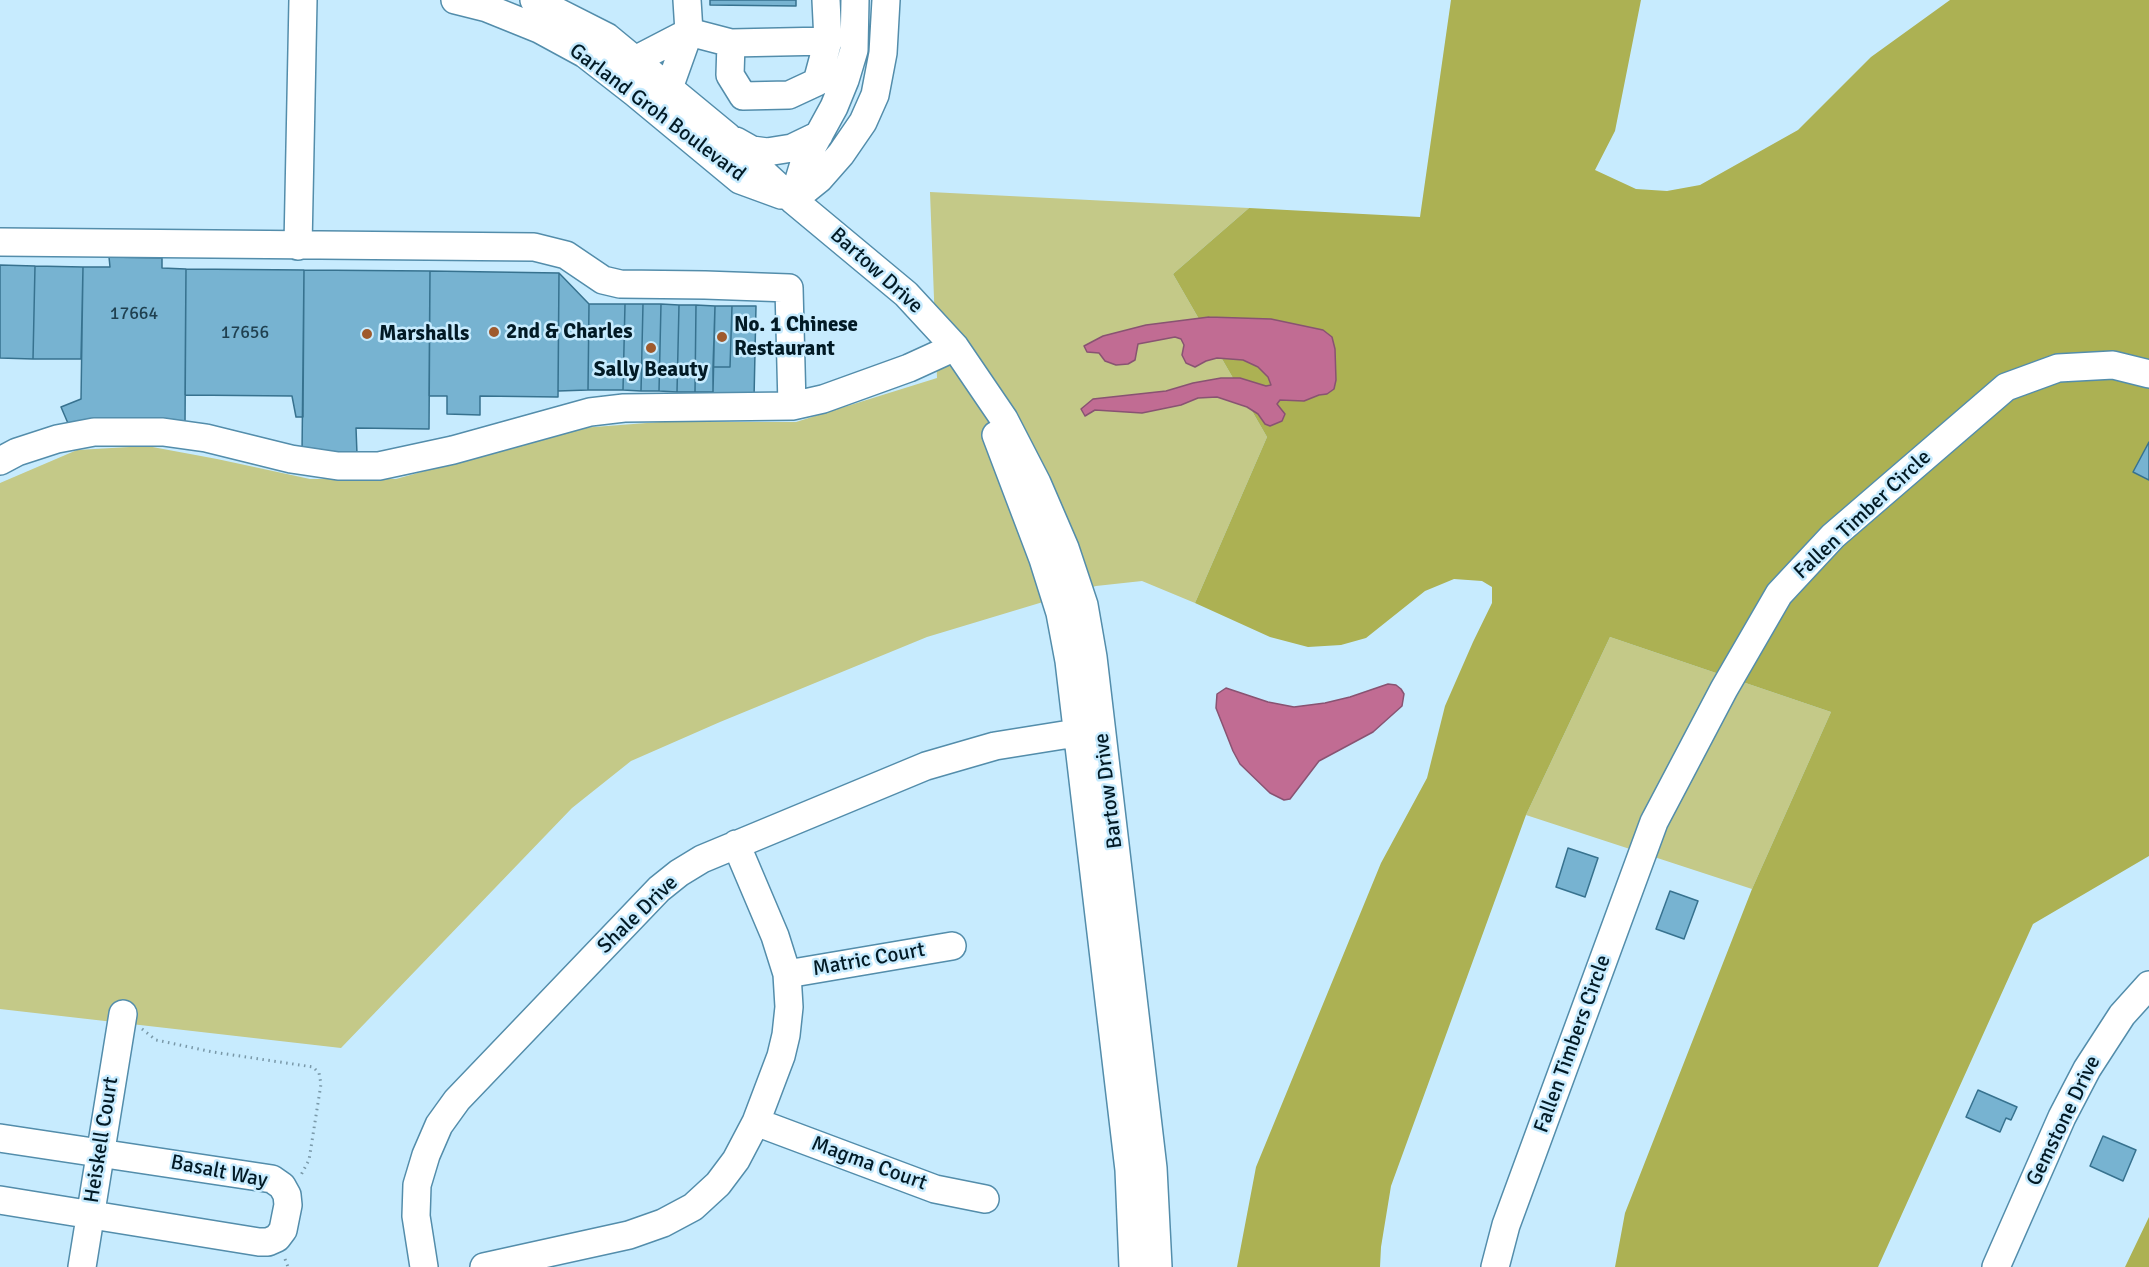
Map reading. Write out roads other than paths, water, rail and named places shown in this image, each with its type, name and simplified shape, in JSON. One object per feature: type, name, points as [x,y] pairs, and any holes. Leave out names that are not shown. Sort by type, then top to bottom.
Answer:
[{"type":"street","points":[[298,246],[303,0]]},
{"type":"street","name":"Garland Groh Boulevard","points":[[455,0],[487,8],[539,29],[585,54],[740,180],[794,200]]},
{"type":"street","name":"Garland Groh Boulevard","points":[[534,0],[607,37],[727,136],[794,200]]},
{"type":"street","points":[[669,88],[689,32],[687,0]]},
{"type":"street","points":[[731,43],[730,75],[743,96],[789,95],[817,82],[828,41],[826,0]]},
{"type":"street","points":[[794,200],[805,160],[834,107],[845,80],[854,50],[855,0]]},
{"type":"street","points":[[794,200],[819,179],[841,154],[862,122],[875,95],[883,53],[886,0]]},
{"type":"street","points":[[635,60],[689,32],[731,43],[828,41]]},
{"type":"street","points":[[727,136],[752,150],[767,152],[792,148],[819,135]]},
{"type":"street","name":"Bartow Drive","points":[[794,200],[891,281],[955,347],[993,428],[1053,592],[1060,613],[1069,661],[1089,731],[1154,1168],[1158,1267]]},
{"type":"street","points":[[0,242],[534,247],[566,255],[603,280],[620,284],[789,288],[792,406]]},
{"type":"street","points":[[0,461],[17,452],[57,439],[94,432],[163,432],[206,438],[291,459],[338,466],[379,466],[431,455],[590,412],[624,408],[792,406],[844,392],[909,368],[955,347]]},
{"type":"street","name":"Fallen Timber Circle","points":[[1654,822],[1724,689],[1779,594],[1833,536],[2006,387],[2058,368],[2114,365],[2149,374]]},
{"type":"street","name":"Bartow Drive","points":[[1089,731],[1129,1170],[1133,1267]]},
{"type":"street","name":"Shale Drive","points":[[424,1267],[416,1216],[417,1185],[426,1155],[451,1108],[659,889],[702,859],[926,766],[995,746],[1089,731]]},
{"type":"street","name":"Fallen Timbers Circle","points":[[1495,1267],[1506,1225],[1654,822]]},
{"type":"street","points":[[484,1267],[629,1235],[663,1223],[693,1207],[718,1184],[736,1160],[756,1122],[781,1056],[789,1007],[787,974],[775,936],[736,844]]},
{"type":"street","name":"Matric Court","points":[[787,974],[952,946]]},
{"type":"street","name":"Gemstone Drive","points":[[1996,1267],[2062,1118],[2087,1069],[2122,1015],[2149,985]]},
{"type":"street","name":"Heiskell Court","points":[[82,1267],[123,1014]]},
{"type":"street","name":"Magma Court","points":[[756,1122],[935,1189],[985,1199]]},
{"type":"street","name":"Basalt Way","points":[[0,1138],[272,1179],[282,1186],[288,1205],[283,1230],[277,1238],[268,1242],[0,1200]]},
{"type":"place","name":"2nd & Charles","points":[[494,332]]},
{"type":"place","name":"Marshalls","points":[[367,334]]},
{"type":"place","name":"No. 1 Chinese Restaurant","points":[[722,337]]},
{"type":"place","name":"Sally Beauty","points":[[651,348]]}]
